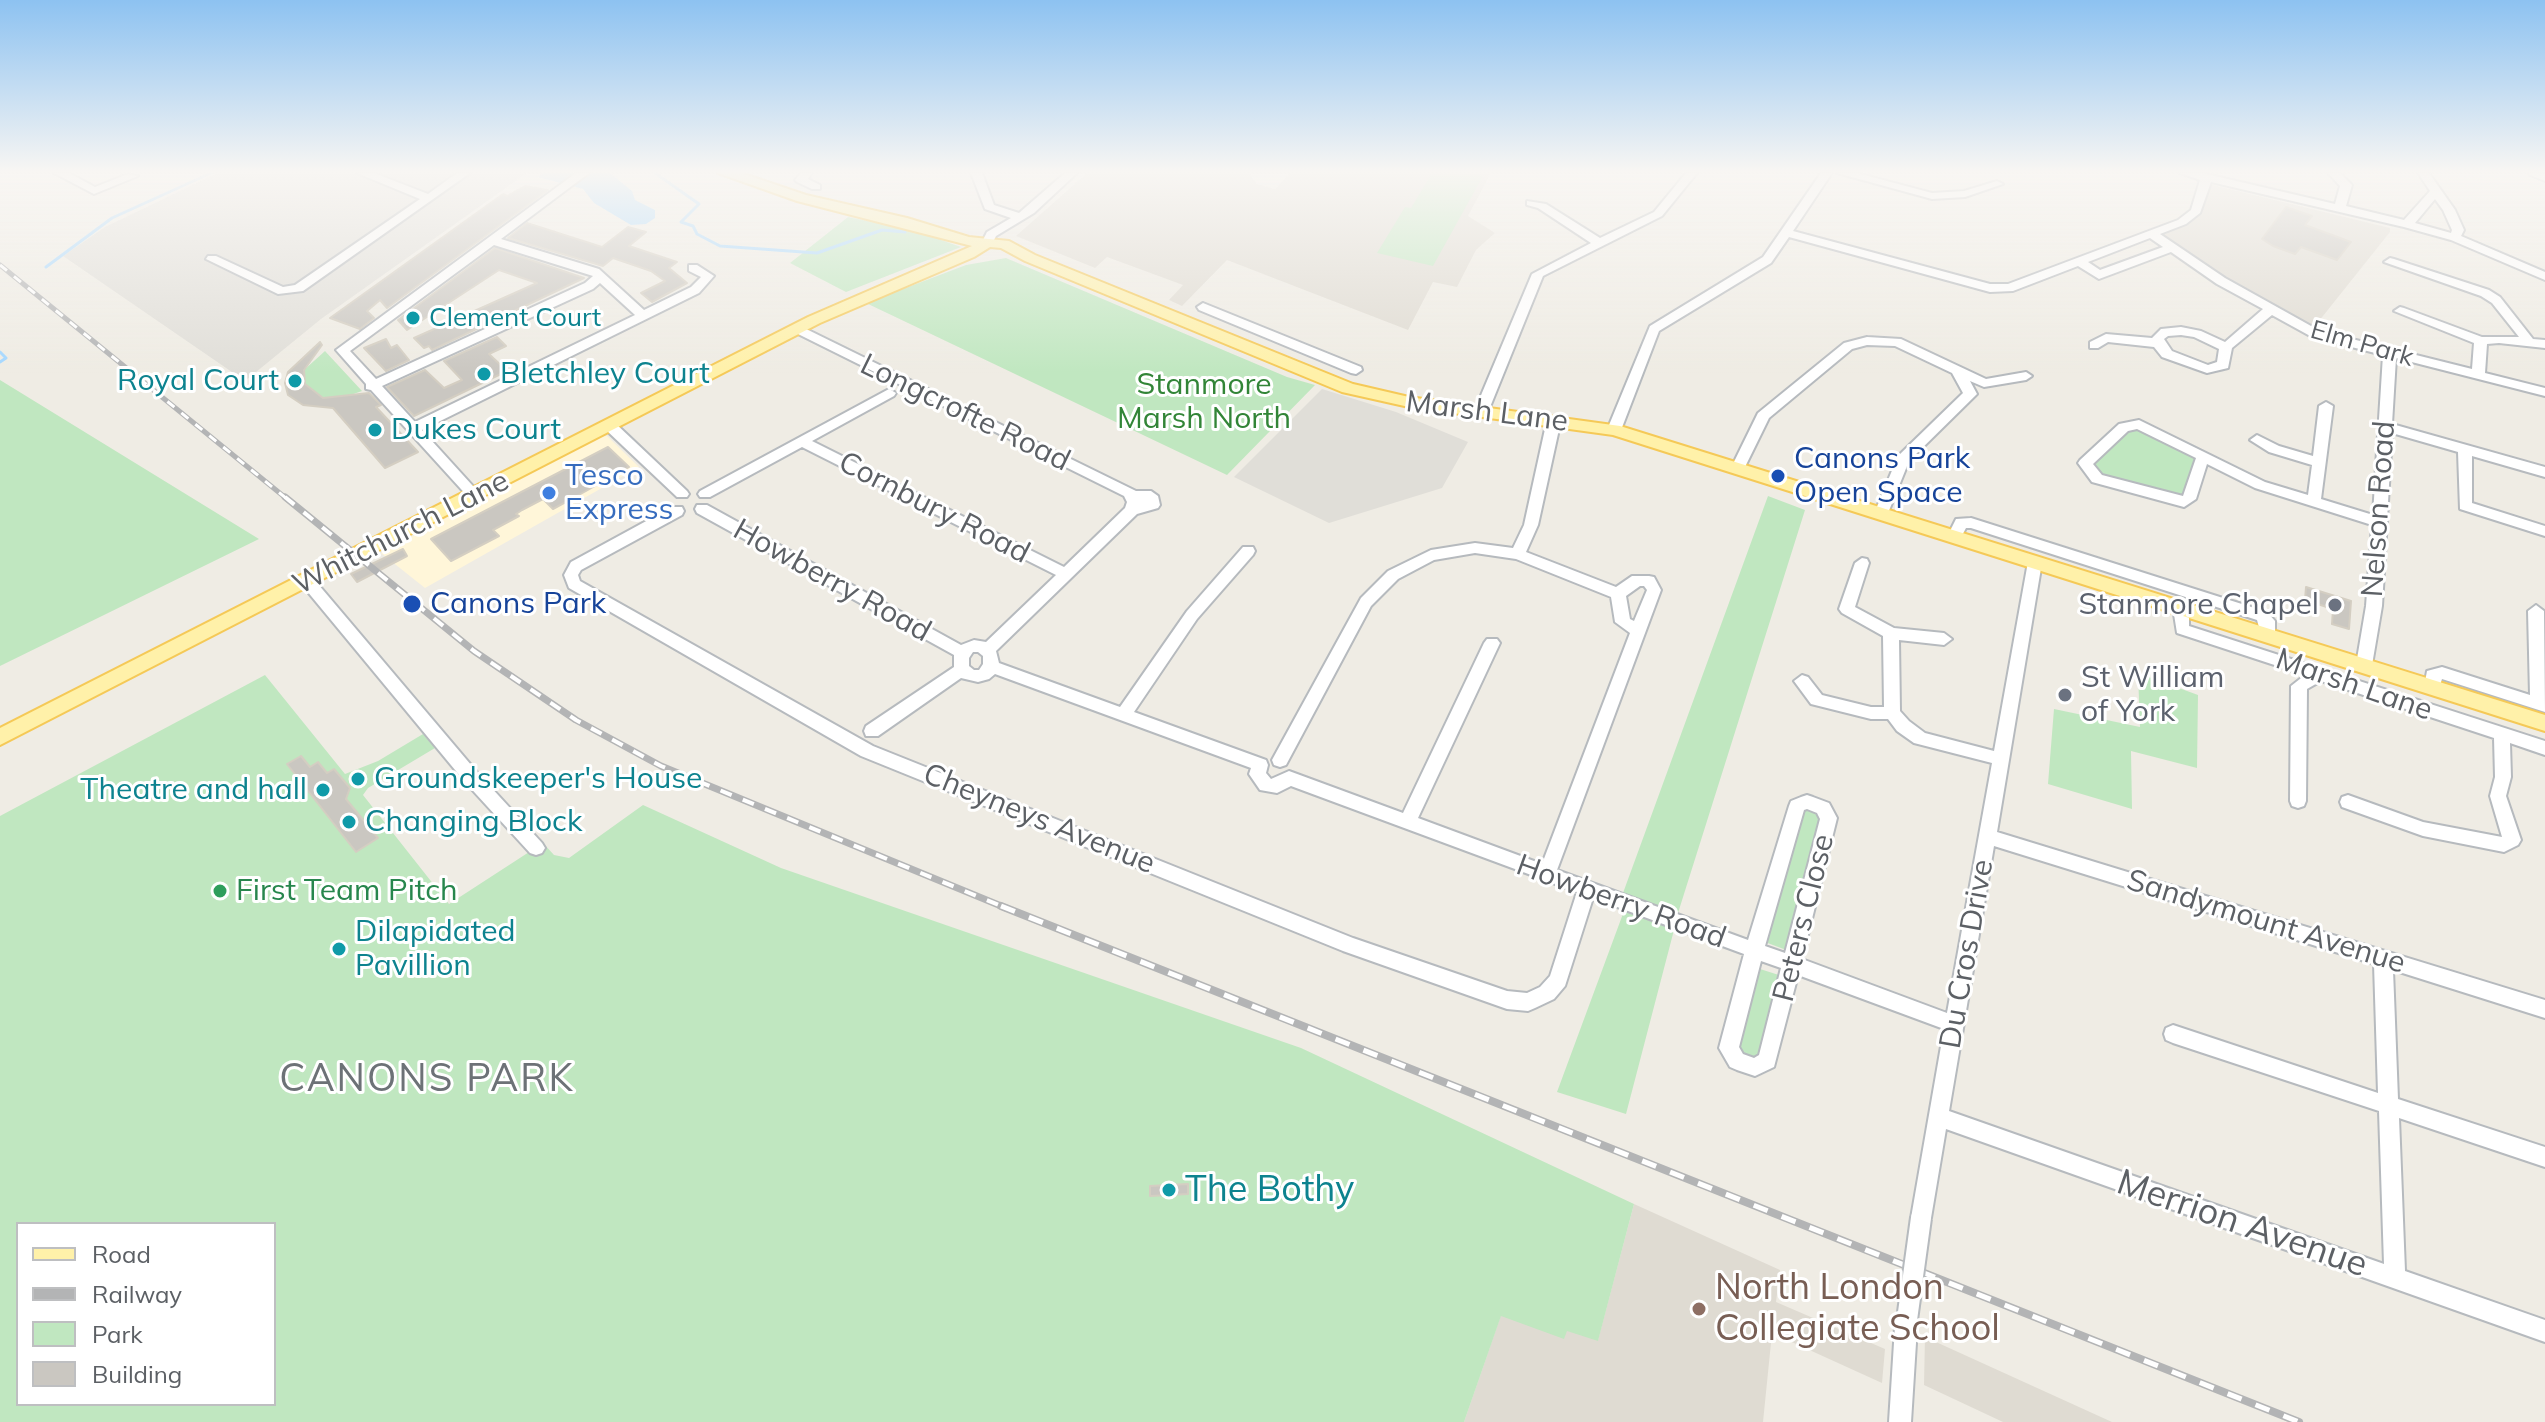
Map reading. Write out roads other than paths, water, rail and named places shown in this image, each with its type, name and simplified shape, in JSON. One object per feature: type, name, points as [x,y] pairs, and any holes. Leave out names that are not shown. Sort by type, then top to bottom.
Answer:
[{"type":"main road","points":[[963,239],[988,242]]},
{"type":"main road","name":"Marsh Lane","points":[[983,239],[993,250],[1020,259],[1030,258],[1262,355],[1372,395],[1614,430],[2453,694],[2541,713]]},
{"type":"main road","name":"Whitchurch Lane","points":[[0,737],[798,329],[933,268],[983,253],[988,242]]},
{"type":"street","points":[[212,259],[282,291],[299,288],[369,239]]},
{"type":"street","points":[[988,242],[994,239]]},
{"type":"street","points":[[1593,239],[1599,243]]},
{"type":"street","points":[[1481,412],[1538,274],[1606,239]]},
{"type":"street","points":[[1614,430],[1654,329],[1767,260],[1782,239]]},
{"type":"street","points":[[1810,239],[1990,288],[2009,288],[2141,239]]},
{"type":"street","name":"Elm Park","points":[[2159,239],[2316,334],[2545,392]]},
{"type":"street","points":[[2458,239],[2545,276]]},
{"type":"street","points":[[475,496],[371,386],[342,350],[494,241],[595,272],[642,315]]},
{"type":"street","points":[[2080,262],[2099,275],[2172,248]]},
{"type":"street","points":[[2390,262],[2485,293],[2496,300],[2530,343]]},
{"type":"street","points":[[412,429],[707,281],[704,272],[693,268]]},
{"type":"street","points":[[371,386],[589,286],[599,277]]},
{"type":"street","points":[[1203,307],[1356,370]]},
{"type":"street","points":[[2094,345],[2106,338],[2158,343],[2167,354],[2207,369],[2223,365],[2226,347],[2271,309]]},
{"type":"street","points":[[2400,311],[2481,341],[2545,344]]},
{"type":"street","name":"Longcrofte Road","points":[[798,329],[1133,503]]},
{"type":"street","points":[[2158,343],[2158,338],[2165,332],[2181,331],[2197,334],[2226,347]]},
{"type":"street","points":[[1262,355],[1282,339]]},
{"type":"street","points":[[1738,468],[1763,416],[1848,346],[1867,341],[1897,342],[1984,383]]},
{"type":"street","points":[[2478,376],[2481,341]]},
{"type":"street","name":"Nelson Road","points":[[2364,665],[2374,606],[2390,353]]},
{"type":"street","points":[[1957,370],[1970,394]]},
{"type":"street","points":[[1881,514],[1903,459],[1970,394],[1984,383],[2026,376]]},
{"type":"street","points":[[889,393],[886,386],[892,377]]},
{"type":"street","points":[[703,502],[697,491],[682,494],[675,501],[677,511],[686,514],[801,441],[889,393],[906,395],[916,389]]},
{"type":"street","points":[[2314,502],[2326,406]]},
{"type":"street","points":[[1518,554],[1531,525],[1554,420]]},
{"type":"street","points":[[2203,456],[2189,499],[2184,502],[2097,479],[2085,463],[2124,427],[2139,424],[2203,456],[2271,490],[2377,521]]},
{"type":"street","points":[[610,426],[682,494]]},
{"type":"street","points":[[2384,426],[2545,472]]},
{"type":"street","points":[[2257,440],[2274,449],[2319,462]]},
{"type":"street","name":"Cornbury Road","points":[[801,441],[1066,574]]},
{"type":"street","points":[[2465,450],[2465,506],[2545,531]]},
{"type":"street","name":"Howberry Road","points":[[703,502],[962,662]]},
{"type":"street","points":[[962,662],[977,674],[1133,503],[1149,508]]},
{"type":"street","name":"Cheyneys Avenue","points":[[677,511],[576,566],[571,575],[574,584],[867,751],[1349,945],[1507,1000],[1528,1002],[1547,993],[1558,980],[1587,888]]},
{"type":"street","name":"Marsh Lane","points":[[1954,537],[1961,523],[1971,523],[2262,616],[2267,621],[2267,634]]},
{"type":"street","points":[[1280,760],[1366,602],[1393,575],[1431,555],[1475,548],[1518,554],[1618,594]]},
{"type":"street","points":[[1123,716],[1192,615],[1248,551]]},
{"type":"street","name":"Du Cros Drive","points":[[1900,1422],[1905,1337],[1921,1218],[2035,562]]},
{"type":"street","points":[[1862,563],[1847,609],[1891,633],[1944,639]]},
{"type":"street","points":[[1547,874],[1654,590],[1649,581],[1637,580],[1618,594]]},
{"type":"street","points":[[307,581],[471,777],[536,848]]},
{"type":"street","points":[[1618,594],[1623,622],[1638,631]]},
{"type":"street","name":"Marsh Lane","points":[[2181,608],[2182,629],[2541,747]]},
{"type":"street","points":[[2534,610],[2541,747]]},
{"type":"street","points":[[1891,633],[1892,713],[1903,726],[1920,738],[2000,759]]},
{"type":"street","points":[[2287,641],[2288,662],[2299,686],[2298,801]]},
{"type":"street","points":[[1407,823],[1492,643]]},
{"type":"street","points":[[842,739],[856,730],[872,731],[962,662],[972,648],[1123,716],[1260,765]]},
{"type":"street","points":[[2432,687],[2433,675],[2442,673],[2541,713]]},
{"type":"street","points":[[2299,686],[2320,674]]},
{"type":"street","points":[[1802,681],[1817,700],[1871,713],[1892,713]]},
{"type":"street","points":[[2453,694],[2454,718]]},
{"type":"street","points":[[867,751],[874,737],[872,731]]},
{"type":"street","points":[[2348,802],[2423,829],[2504,845],[2512,840],[2498,796],[2503,777],[2502,734]]},
{"type":"street","points":[[1267,760],[1280,760],[1290,769],[1289,778],[1277,786],[1266,785],[1258,778],[1260,765],[1267,760]]},
{"type":"street","name":"Howberry Road","points":[[1289,778],[1954,1024]]},
{"type":"street","name":"Peters Close","points":[[1807,802],[1823,808],[1829,818],[1792,966],[1767,1061],[1755,1067],[1737,1061],[1729,1048],[1754,951],[1797,806],[1807,802]]},
{"type":"street","name":"Sandymount Avenue","points":[[1987,836],[2545,1009]]},
{"type":"street","points":[[2383,959],[2395,1278]]},
{"type":"street","points":[[2173,1034],[2545,1157]]},
{"type":"street","name":"Merrion Avenue","points":[[1938,1116],[2545,1331]]},
{"type":"waterway","points":[[46,267],[83,239]]},
{"type":"waterway","points":[[707,239],[720,246],[817,253],[856,239]]},
{"type":"waterway","points":[[0,352],[6,358],[0,362]]},
{"type":"railway","points":[[0,265],[287,499]]},
{"type":"railway","points":[[285,497],[474,651],[576,720],[661,766],[1005,908]]},
{"type":"railway","points":[[1001,906],[1005,908]]},
{"type":"railway","points":[[1005,908],[2299,1422]]},
{"type":"place","name":"Clement Court","points":[[413,318]]},
{"type":"place","name":"Bletchley Court","points":[[484,374]]},
{"type":"place","name":"Royal Court","points":[[295,381]]},
{"type":"place","name":"Dukes Court","points":[[375,430]]},
{"type":"place","name":"Canons Park Open Space","points":[[1778,476]]},
{"type":"place","name":"Tesco Express","points":[[549,493]]},
{"type":"place","name":"Canons Park","points":[[412,604]]},
{"type":"place","name":"Stanmore Chapel","points":[[2335,605]]},
{"type":"place","name":"St William of York","points":[[2065,695]]},
{"type":"place","name":"Groundskeeper's House","points":[[358,779]]},
{"type":"place","name":"Theatre and hall","points":[[323,790]]},
{"type":"place","name":"Changing Block","points":[[349,822]]},
{"type":"place","name":"First Team Pitch","points":[[220,891]]},
{"type":"place","name":"Dilapidated Pavillion","points":[[339,949]]},
{"type":"place","name":"The Bothy","points":[[1169,1190]]},
{"type":"place","name":"North London Collegiate School","points":[[1699,1309]]},
{"type":"district","name":"CANONS PARK","points":[[427,1080]]},
{"type":"park label","name":"Stanmore Marsh North","points":[[1204,402]]}]
